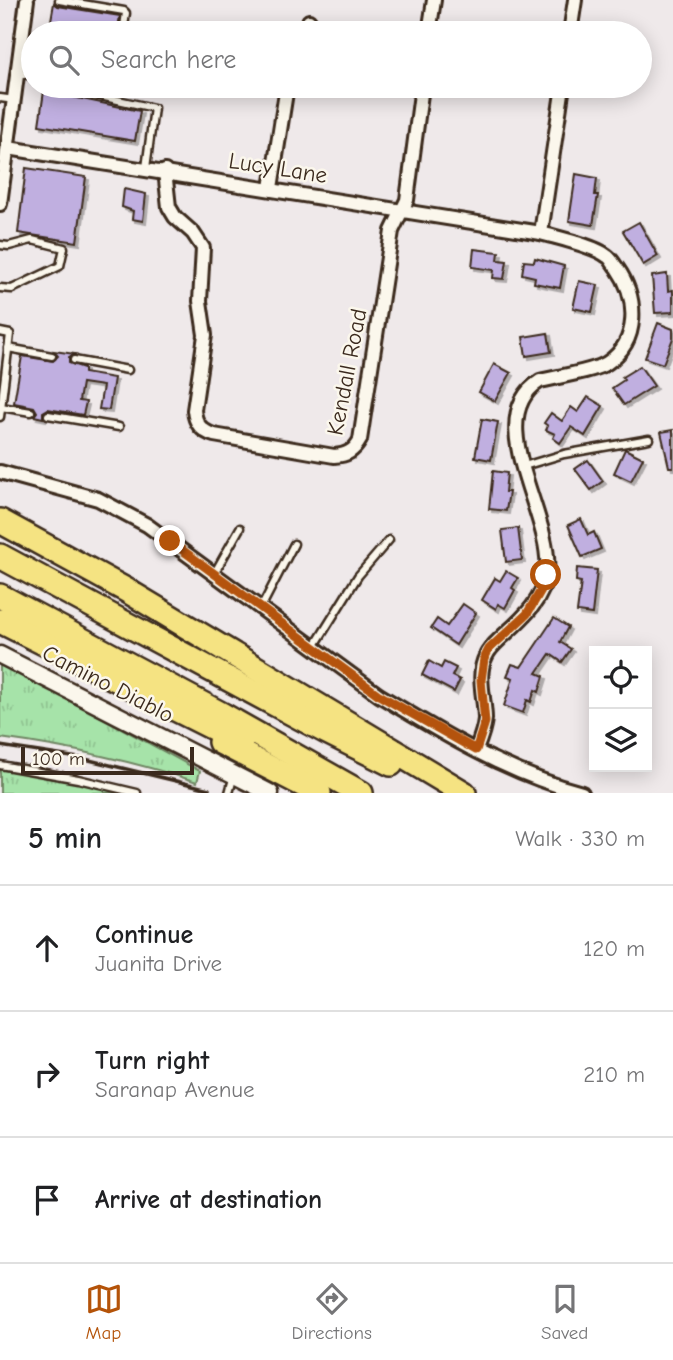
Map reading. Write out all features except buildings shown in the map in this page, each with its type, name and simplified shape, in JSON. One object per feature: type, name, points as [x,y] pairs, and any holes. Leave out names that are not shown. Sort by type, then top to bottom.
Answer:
[{"type":"highway","points":[[0,521],[126,590],[464,793]]},
{"type":"highway","points":[[0,556],[325,731],[450,793]]},
{"type":"highway","points":[[0,596],[223,715],[361,793]]},
{"type":"highway","points":[[0,621],[341,793]]},
{"type":"highway","points":[[0,635],[319,793]]},
{"type":"street","points":[[26,21],[27,0]]},
{"type":"street","points":[[431,21],[434,0]]},
{"type":"street","points":[[572,21],[575,0]]},
{"type":"street","points":[[0,198],[15,100],[21,78]]},
{"type":"street","points":[[271,188],[285,98]]},
{"type":"street","name":"Kendall Road","points":[[164,171],[169,207],[175,218],[199,240],[203,248],[200,302],[205,335],[194,410],[195,420],[205,433],[214,435],[334,456],[351,452],[360,440],[392,231],[407,200],[420,98]]},
{"type":"street","points":[[541,233],[561,98]]},
{"type":"street","name":"Lucy Lane","points":[[8,148],[541,233],[608,256],[625,280],[634,320],[629,336],[618,354],[605,365],[540,381],[523,395],[515,420],[515,435],[548,561],[544,585],[527,614],[489,649],[484,659],[481,680],[485,722],[476,750]]},
{"type":"street","points":[[0,472],[98,499],[148,525],[379,695],[476,750],[536,780],[582,793]]},
{"type":"street","name":"Camino Diablo","points":[[0,655],[269,793]]},
{"type":"lane","points":[[59,0],[124,10],[125,21]]},
{"type":"lane","points":[[0,98],[15,100]]},
{"type":"lane","points":[[109,98],[154,108],[146,168]]},
{"type":"lane","points":[[0,245],[9,246],[32,240],[64,248],[60,265],[12,289],[0,288]]},
{"type":"lane","points":[[0,332],[10,334],[0,417]]},
{"type":"lane","points":[[8,348],[52,356]]},
{"type":"lane","points":[[74,360],[128,370]]},
{"type":"lane","points":[[2,407],[31,412]]},
{"type":"lane","points":[[48,415],[119,427]]},
{"type":"lane","points":[[524,466],[564,454],[649,439]]},
{"type":"lane","points":[[214,574],[240,528]]},
{"type":"lane","points":[[314,647],[358,576],[389,540]]},
{"type":"lane","points":[[261,608],[294,544]]},
{"type":"lane","points":[[0,765],[137,793]]},
{"type":"lane","points":[[229,793],[234,774]]},
{"type":"green space","points":[[0,662],[200,771],[197,782],[100,756],[0,738]]},
{"type":"green space","points":[[0,769],[81,783],[123,793],[0,793]]},
{"type":"railway","points":[[0,746],[85,759],[209,789]]},
{"type":"route","points":[[170,541],[379,695],[476,750],[485,722],[481,680],[484,659],[489,649],[534,605],[546,575]]}]
